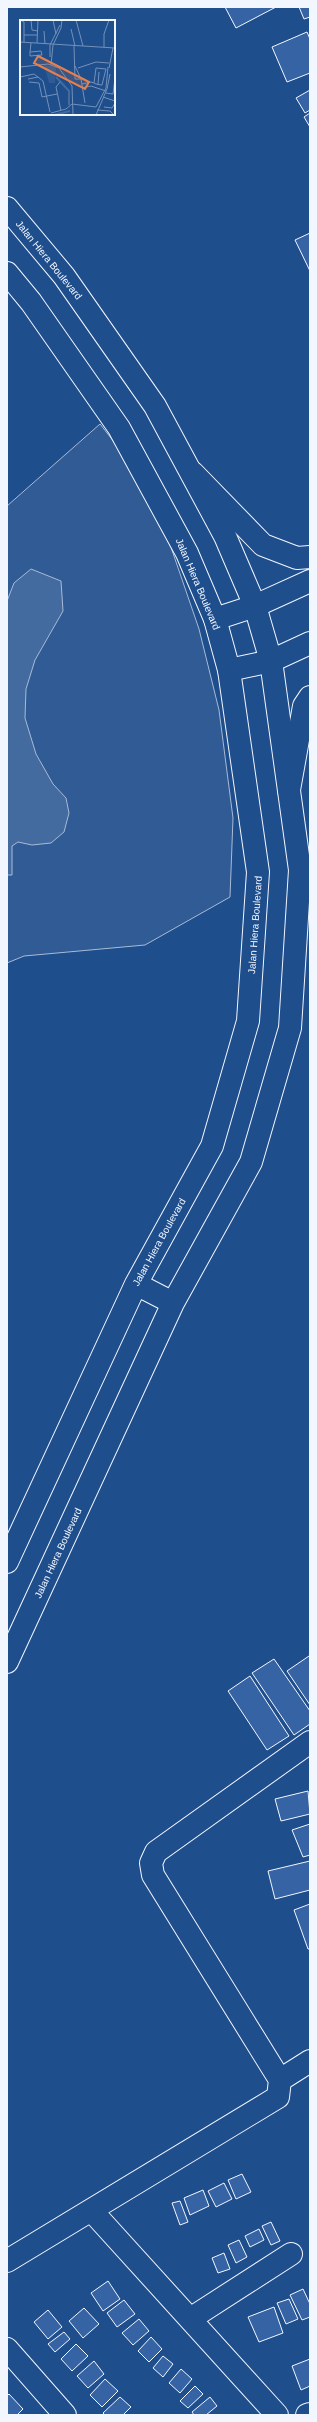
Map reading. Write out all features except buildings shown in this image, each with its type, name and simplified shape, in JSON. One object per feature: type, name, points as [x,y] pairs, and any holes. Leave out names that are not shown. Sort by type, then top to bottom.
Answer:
[{"type":"street","name":"Jalan Hiera Boulevard","points":[[7,208],[64,276],[155,406],[225,536],[255,606],[271,661],[300,870],[290,1028],[251,1162],[173,1304],[7,1662]]},
{"type":"street","name":"Jalan Hiera Boulevard","points":[[7,273],[31,302],[119,428],[187,553],[215,619],[229,670],[258,872],[248,1021],[212,1146],[136,1284],[7,1562]]},
{"type":"street","points":[[192,473],[263,545],[297,558],[310,557]]},
{"type":"street","points":[[215,619],[255,606],[310,581]]},
{"type":"street","points":[[229,670],[271,661],[310,643]]},
{"type":"street","points":[[289,790],[304,706],[310,697]]},
{"type":"street","points":[[136,1284],[173,1304]]},
{"type":"street","points":[[7,2261],[278,2097],[280,2080],[153,1875],[151,1863],[156,1852],[310,1742]]},
{"type":"street","points":[[280,2080],[310,2060]]},
{"type":"street","points":[[91,2210],[277,2415]]},
{"type":"street","points":[[190,2319],[291,2254]]},
{"type":"street","points":[[7,2348],[65,2415]]},
{"type":"shaded area","points":[[100,424],[133,466],[163,524],[199,629],[219,710],[233,818],[230,897],[145,945],[24,956],[7,963],[7,506]]},
{"type":"shaded area","points":[[31,569],[61,581],[63,611],[35,660],[26,689],[25,718],[36,754],[53,784],[66,798],[69,813],[64,832],[51,843],[32,845],[18,842],[12,846],[12,875],[7,875],[7,601],[14,583]]}]
